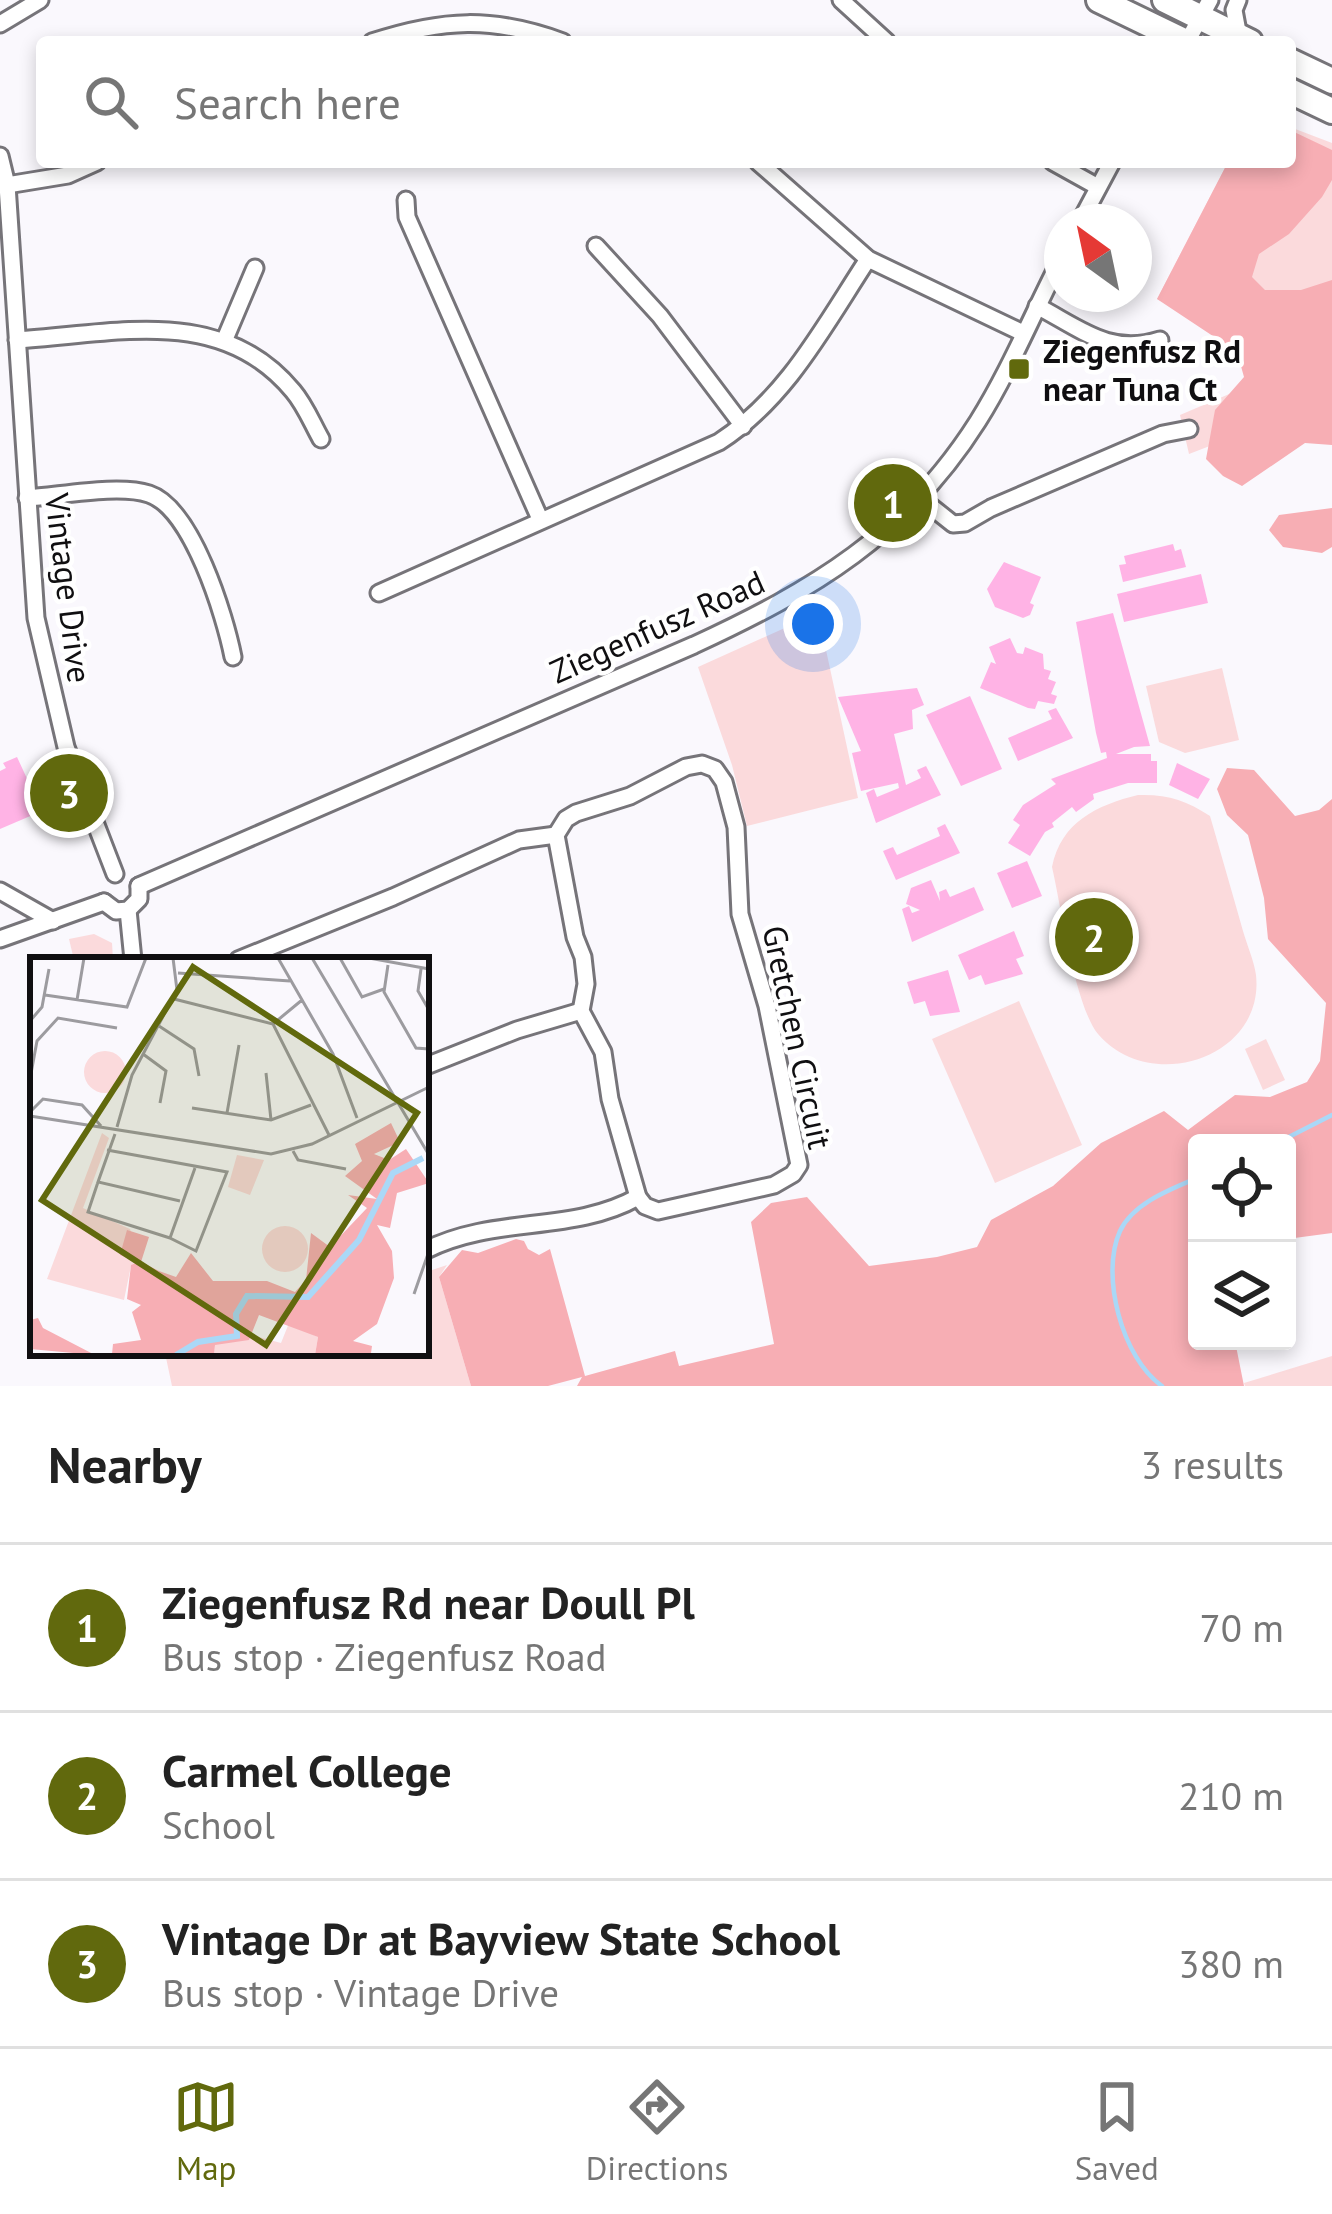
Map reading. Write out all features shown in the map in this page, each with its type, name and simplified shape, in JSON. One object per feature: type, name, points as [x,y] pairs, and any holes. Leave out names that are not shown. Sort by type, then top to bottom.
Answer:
[{"type":"highway","points":[[1099,0],[1170,36]]},
{"type":"highway","points":[[1189,6],[1238,36]]},
{"type":"highway","points":[[1296,64],[1332,81]]},
{"type":"highway","points":[[1296,95],[1332,110]]},
{"type":"street","points":[[0,23],[40,0]]},
{"type":"street","points":[[490,22],[492,0]]},
{"type":"street","points":[[841,0],[880,36]]},
{"type":"street","points":[[1238,0],[1234,10],[1243,36]]},
{"type":"street","points":[[1179,36],[1189,6]]},
{"type":"street","points":[[390,36],[411,29],[490,22],[541,36]]},
{"type":"street","name":"Vintage Drive","points":[[0,156],[7,185],[36,618],[66,747],[115,874]]},
{"type":"street","points":[[7,185],[84,168]]},
{"type":"street","points":[[765,168],[868,259],[1023,332]]},
{"type":"street","points":[[1064,168],[1098,187]]},
{"type":"street","points":[[1089,204],[1109,168]]},
{"type":"street","points":[[406,200],[407,218],[540,519]]},
{"type":"street","points":[[596,246],[660,316],[743,426]]},
{"type":"street","points":[[380,593],[719,442],[743,426],[793,374],[868,259]]},
{"type":"street","points":[[225,339],[256,268]]},
{"type":"street","name":"Ziegenfusz Road","points":[[139,886],[778,606],[837,570],[920,497],[980,419],[1044,292]]},
{"type":"street","points":[[1037,306],[1114,346],[1137,347],[1160,340]]},
{"type":"street","points":[[16,340],[171,330],[225,339],[252,353],[297,394],[321,439]]},
{"type":"street","points":[[920,497],[953,524],[965,523],[1163,434],[1190,429]]},
{"type":"street","points":[[26,498],[130,491],[151,494],[169,506],[185,526],[227,627],[233,657]]},
{"type":"street","name":"Gretchen Circuit","points":[[556,835],[576,813],[630,796],[686,766],[702,764],[715,769],[731,804],[740,914],[767,1006],[799,1165],[785,1181],[774,1185],[658,1211],[645,1206],[638,1196]]},
{"type":"street","points":[[246,957],[393,898],[519,840],[556,835],[575,938],[583,957],[586,984],[581,1011],[603,1052],[610,1099],[638,1196],[604,1214],[508,1224],[429,1249]]},
{"type":"street","points":[[115,874],[130,875],[139,886],[139,899],[128,910],[116,911],[104,902],[103,886],[115,874]]},
{"type":"street","points":[[0,891],[52,921]]},
{"type":"street","points":[[0,939],[104,902]]},
{"type":"street","points":[[128,910],[133,957]]},
{"type":"street","points":[[429,1065],[581,1011]]},
{"type":"shaded area","points":[[1296,129],[1332,143],[1332,399],[1189,454],[1180,415],[1255,383],[1239,340],[1157,299],[1225,168],[1296,168]]},
{"type":"shaded area","points":[[1296,133],[1332,150],[1332,180],[1322,197],[1289,234],[1259,254],[1252,277],[1265,290],[1301,290],[1332,280],[1332,445],[1305,443],[1242,486],[1223,476],[1206,459],[1215,410],[1244,377],[1237,352],[1157,299],[1225,168],[1296,168]]},
{"type":"shaded area","points":[[1332,508],[1332,547],[1322,553],[1283,547],[1269,530],[1279,515]]},
{"type":"shaded area","points":[[818,613],[858,798],[747,826],[732,765],[698,667]]},
{"type":"shaded area","points":[[1222,668],[1239,740],[1185,753],[1159,742],[1146,686]]},
{"type":"shaded area","points":[[1227,768],[1254,770],[1295,816],[1319,810],[1332,799],[1332,1233],[1296,1238],[1296,1134],[1188,1134],[1188,1350],[1237,1350],[1244,1386],[577,1386],[582,1377],[548,1386],[471,1386],[439,1277],[462,1250],[478,1253],[516,1239],[539,1255],[550,1249],[585,1376],[675,1351],[679,1366],[774,1344],[751,1222],[771,1203],[807,1197],[869,1266],[937,1257],[977,1247],[991,1220],[1053,1186],[1101,1143],[1164,1111],[1188,1130],[1235,1095],[1270,1097],[1307,1082],[1320,1061],[1326,1003],[1268,939],[1264,898],[1248,835],[1227,815],[1217,789]]},
{"type":"shaded area","points":[[1138,795],[1176,799],[1210,816],[1256,975],[1254,1004],[1242,1028],[1224,1046],[1173,1064],[1146,1062],[1120,1052],[1098,1034],[1082,1002],[1052,867],[1072,827],[1095,810]]},
{"type":"shaded area","points":[[94,934],[112,943],[113,957],[73,957],[69,939]]},
{"type":"shaded area","points":[[1019,1001],[1082,1145],[995,1183],[932,1039]]},
{"type":"shaded area","points":[[1266,1039],[1285,1080],[1263,1090],[1245,1049]]},
{"type":"shaded area","points":[[447,1265],[439,1277],[471,1386],[172,1386],[166,1356],[429,1356],[429,1271]]},
{"type":"shaded area","points":[[1332,1356],[1332,1386],[1244,1383]]},
{"type":"building","points":[[1173,544],[1175,551],[1181,549],[1186,567],[1123,582],[1119,565],[1126,564],[1124,556]]},
{"type":"building","points":[[1004,562],[1041,577],[1030,615],[1023,618],[995,607],[987,589]]},
{"type":"building","points":[[1201,574],[1208,603],[1124,622],[1117,594]]},
{"type":"building","points":[[1113,613],[1150,746],[1116,754],[1151,754],[1151,761],[1157,761],[1157,783],[1128,783],[1093,794],[1094,799],[1076,812],[1072,807],[1052,823],[1054,827],[1045,832],[1030,856],[1008,843],[1020,825],[1013,820],[1023,805],[1056,784],[1051,779],[1107,758],[1096,733],[1076,622]]},
{"type":"building","points":[[1010,638],[1017,653],[1023,654],[1025,647],[1043,654],[1044,669],[1051,671],[1048,679],[1056,682],[1051,694],[1057,696],[1054,704],[1038,701],[1035,709],[1028,708],[980,688],[991,662],[996,664],[989,647]]},
{"type":"building","points":[[917,688],[924,705],[912,710],[913,729],[894,734],[906,785],[921,778],[917,770],[926,766],[941,795],[876,823],[866,793],[874,789],[877,797],[899,788],[898,783],[861,791],[852,753],[861,751],[838,697]]},
{"type":"building","points":[[970,696],[1002,769],[961,786],[926,715]]},
{"type":"building","points":[[1056,708],[1073,738],[1018,761],[1008,738],[1052,719],[1048,711]]},
{"type":"building","points":[[17,757],[42,811],[0,829],[0,771],[6,768],[3,763]]},
{"type":"building","points":[[1177,763],[1210,779],[1198,799],[1169,785]]},
{"type":"building","points":[[945,824],[960,853],[896,880],[883,851],[893,847],[897,855],[940,836],[937,828]]},
{"type":"building","points":[[1027,861],[1042,896],[1012,908],[997,873]]},
{"type":"building","points":[[931,880],[940,901],[939,892],[946,889],[950,897],[974,887],[984,910],[912,942],[902,909],[920,910],[906,904],[911,888]]},
{"type":"building","points":[[1014,931],[1024,956],[1016,959],[1023,974],[985,985],[981,975],[969,980],[958,955]]},
{"type":"building","points":[[948,970],[960,1012],[930,1016],[925,1001],[914,1004],[907,982]]},
{"type":"waterway","points":[[1295,1134],[1332,1115]]},
{"type":"waterway","points":[[1162,1386],[1136,1356],[1118,1314],[1114,1249],[1134,1212],[1188,1182]]},
{"type":"place","name":"Ziegenfusz Rd near Tuna Ct","points":[[1019,369]]},
{"type":"place","name":"Ziegenfusz Rd near Doull Pl","points":[[893,503]]},
{"type":"place","name":"Vintage Dr at Bayview State School","points":[[69,793]]},
{"type":"place","name":"Carmel College","points":[[1094,937]]}]
